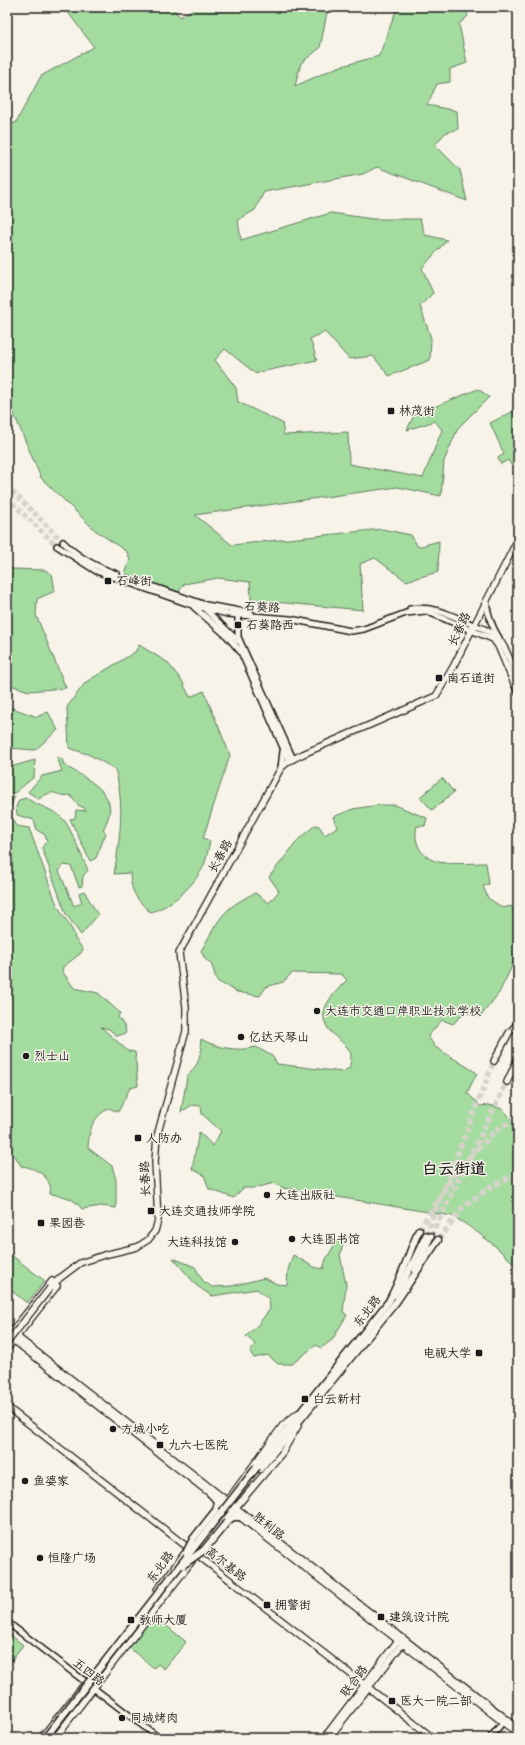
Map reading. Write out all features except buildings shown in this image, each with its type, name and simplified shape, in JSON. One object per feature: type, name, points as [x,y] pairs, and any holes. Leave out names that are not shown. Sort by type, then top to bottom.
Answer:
[{"type":"highway","points":[[389,1301],[401,1279],[419,1230]]},
{"type":"highway","name":"东北路","points":[[259,1468],[299,1424],[396,1302],[438,1240]]},
{"type":"highway","name":"东北路","points":[[45,1738],[259,1468],[299,1412],[389,1301]]},
{"type":"highway","points":[[182,1564],[192,1539],[216,1510],[218,1502],[210,1493]]},
{"type":"highway","points":[[182,1564],[204,1550],[233,1517],[241,1517]]},
{"type":"highway","name":"东北路","points":[[49,1738],[182,1564]]},
{"type":"main road","name":"长春路","points":[[8,1334],[47,1286],[59,1274],[81,1260],[137,1247],[148,1240],[155,1231],[158,1220],[155,1162],[157,1136],[186,1030],[187,1019],[178,953],[281,768],[290,758],[303,754],[436,696],[453,667],[518,539]]},
{"type":"main road","name":"石葵路","points":[[63,542],[82,558],[98,567],[191,602],[203,608],[235,614],[290,619],[351,632],[364,629],[406,613],[426,611],[472,627]]},
{"type":"main road","name":"石葵路","points":[[57,546],[96,571],[191,602],[235,614]]},
{"type":"main road","points":[[486,601],[488,615],[493,628],[501,640],[518,680]]},
{"type":"main road","points":[[191,602],[239,649],[283,750],[290,758]]},
{"type":"main road","points":[[203,608],[240,643]]},
{"type":"main road","points":[[222,625],[224,618],[235,614]]},
{"type":"main road","points":[[230,633],[233,630],[235,614]]},
{"type":"main road","points":[[235,614],[236,631],[240,643],[290,758]]},
{"type":"main road","points":[[472,627],[494,633],[501,640]]},
{"type":"main road","points":[[472,627],[493,639],[498,646],[518,693]]},
{"type":"main road","points":[[281,768],[283,750]]},
{"type":"main road","points":[[494,1061],[509,1034],[518,1022]]},
{"type":"main road","points":[[507,1082],[518,1058]]},
{"type":"main road","name":"东北路","points":[[389,1301],[403,1283],[428,1235],[406,1286]]},
{"type":"main road","name":"长春路","points":[[7,1343],[50,1288],[69,1270],[80,1263],[97,1257]]},
{"type":"main road","name":"长春路","points":[[7,1349],[63,1278],[97,1257]]},
{"type":"main road","name":"胜利路","points":[[8,1334],[402,1640],[518,1734]]},
{"type":"main road","name":"胜利路","points":[[15,1339],[210,1493],[226,1503]]},
{"type":"main road","name":"高尔基路","points":[[7,1407],[433,1738]]},
{"type":"main road","name":"东北路","points":[[41,1738],[188,1549],[226,1503],[283,1425],[299,1412]]},
{"type":"main road","name":"东北路","points":[[55,1738],[162,1597],[282,1452],[299,1424]]},
{"type":"main road","name":"胜利路","points":[[234,1509],[241,1517],[518,1728]]},
{"type":"main road","name":"五四路","points":[[7,1622],[159,1738]]},
{"type":"main road","name":"联合路","points":[[329,1738],[402,1640]]},
{"type":"main road","name":"联合路","points":[[324,1738],[367,1686]]},
{"type":"street","points":[[490,1738],[503,1722]]},
{"type":"green space","points":[[64,7],[172,7],[180,17],[197,7],[328,7],[320,48],[301,63],[295,86],[338,67],[379,56],[396,11],[400,7],[465,7],[468,16],[459,24],[467,63],[450,69],[450,82],[437,84],[427,105],[457,111],[458,129],[445,133],[435,145],[460,170],[467,201],[377,167],[363,174],[264,192],[255,210],[238,220],[241,240],[331,213],[373,219],[420,219],[425,235],[447,240],[422,268],[433,293],[420,306],[431,338],[430,360],[389,376],[373,356],[349,359],[325,332],[310,339],[317,360],[256,374],[225,349],[215,360],[236,388],[238,402],[282,423],[284,435],[348,432],[349,464],[423,478],[442,430],[435,421],[407,430],[414,415],[478,389],[489,397],[458,428],[444,461],[441,496],[398,487],[195,515],[232,545],[382,529],[411,535],[418,547],[439,541],[438,572],[406,581],[375,558],[360,564],[363,610],[251,600],[250,582],[218,578],[184,584],[179,592],[125,574],[130,560],[127,552],[95,530],[41,478],[13,412],[7,413],[7,117],[15,124],[41,76],[94,47]]},
{"type":"green space","points":[[518,409],[518,462],[511,465],[508,460],[501,464],[498,458],[504,454],[490,423]]},
{"type":"green space","points":[[7,561],[12,569],[45,570],[52,574],[55,591],[37,599],[36,615],[66,688],[29,691],[7,684]]},
{"type":"green space","points":[[139,645],[167,662],[182,681],[190,697],[204,691],[230,755],[203,838],[210,841],[204,865],[195,880],[182,894],[166,906],[150,912],[135,895],[130,873],[114,874],[120,835],[121,808],[115,769],[90,755],[69,748],[67,707],[86,682],[135,652]]},
{"type":"green space","points":[[7,706],[37,717],[48,712],[58,730],[35,750],[7,748]]},
{"type":"green space","points":[[57,757],[62,759],[64,765],[95,785],[107,798],[109,817],[103,830],[106,833],[96,858],[90,861],[70,819],[75,818],[76,810],[86,811],[84,808],[78,805],[70,795],[65,796],[56,793],[49,793],[39,799],[28,792],[42,776],[62,771]]},
{"type":"green space","points":[[35,760],[34,777],[16,792],[7,795],[7,768]]},
{"type":"green space","points":[[442,778],[454,792],[432,810],[420,797]]},
{"type":"green space","points":[[15,796],[9,811],[16,826],[29,828],[57,905],[74,933],[75,939],[83,949],[81,953],[63,967],[62,971],[74,988],[98,993],[120,1013],[118,1017],[125,1027],[126,1033],[117,1036],[109,1029],[101,1027],[128,1051],[135,1052],[138,1086],[130,1088],[118,1112],[109,1108],[95,1120],[92,1125],[88,1141],[88,1148],[112,1166],[116,1180],[116,1208],[101,1206],[82,1209],[79,1205],[68,1198],[50,1194],[50,1186],[48,1181],[42,1174],[34,1169],[21,1166],[15,1156],[7,1151],[7,800]]},
{"type":"green space","points":[[26,798],[51,810],[64,820],[74,837],[88,870],[83,876],[82,886],[79,887],[71,866],[63,865],[59,871],[74,906],[82,903],[79,893],[84,891],[98,915],[81,935],[66,914],[42,848],[47,840],[45,835],[37,830],[34,820],[17,815],[16,807],[19,800]]},
{"type":"green space","points":[[379,805],[395,805],[427,818],[425,826],[417,826],[416,837],[422,852],[430,859],[446,863],[460,864],[486,863],[489,884],[483,886],[488,898],[503,908],[511,906],[518,921],[518,942],[512,966],[499,993],[480,1017],[465,1012],[453,1024],[442,1020],[428,1036],[435,1047],[477,1073],[467,1093],[481,1106],[488,1105],[503,1109],[518,1128],[518,1268],[487,1240],[452,1216],[283,1188],[274,1183],[255,1188],[243,1188],[234,1198],[209,1189],[204,1175],[192,1169],[199,1132],[213,1146],[221,1131],[202,1114],[201,1106],[192,1105],[181,1112],[187,1077],[197,1064],[202,1048],[200,1046],[201,1039],[221,1047],[242,1049],[256,1047],[272,1056],[277,1064],[343,1072],[350,1067],[351,1055],[349,1050],[346,1045],[329,1030],[325,1022],[324,1015],[325,1008],[329,1001],[347,980],[341,974],[292,973],[283,982],[266,987],[260,996],[237,992],[217,981],[211,963],[205,959],[201,951],[222,916],[235,904],[255,893],[269,903],[279,891],[269,877],[299,839],[315,825],[319,826],[325,835],[337,827],[333,817],[353,809]]},
{"type":"green space","points":[[337,1241],[344,1241],[340,1255],[346,1285],[343,1312],[347,1315],[332,1340],[321,1348],[316,1345],[292,1364],[278,1364],[268,1355],[254,1358],[250,1352],[255,1344],[246,1336],[257,1326],[270,1309],[269,1299],[257,1289],[212,1296],[197,1286],[173,1258],[195,1267],[203,1281],[212,1287],[232,1286],[264,1278],[277,1284],[287,1285],[288,1270],[293,1255],[314,1267],[323,1269],[326,1259]]},
{"type":"green space","points":[[7,1252],[45,1281],[27,1303],[7,1287]]},
{"type":"green space","points":[[154,1615],[186,1642],[164,1669],[158,1664],[154,1668],[128,1647]]},
{"type":"green space","points":[[7,1632],[23,1645],[7,1666]]},
{"type":"tunnel","points":[[7,486],[63,542]]},
{"type":"tunnel","points":[[7,498],[57,546]]},
{"type":"tunnel","points":[[426,1235],[494,1061]]},
{"type":"tunnel","points":[[431,1236],[507,1082]]},
{"type":"tunnel","points":[[419,1230],[457,1171],[495,1131],[518,1118]]},
{"type":"tunnel","points":[[438,1240],[464,1206],[492,1186],[518,1174]]},
{"type":"place","name":"林茂街","points":[[391,411]]},
{"type":"place","name":"石峰街","points":[[108,581]]},
{"type":"place","name":"石葵路西","points":[[238,625]]},
{"type":"place","name":"南石道街","points":[[439,678]]},
{"type":"place","name":"大连市交通口岸职业技术学校","points":[[317,1011]]},
{"type":"place","name":"亿达天琴山","points":[[241,1037]]},
{"type":"place","name":"烈士山","points":[[26,1056]]},
{"type":"place","name":"人防办","points":[[138,1138]]},
{"type":"place","name":"大连出版社","points":[[267,1195]]},
{"type":"place","name":"大连交通技师学院","points":[[151,1211]]},
{"type":"place","name":"果园巷","points":[[41,1223]]},
{"type":"place","name":"大连图书馆","points":[[292,1239]]},
{"type":"place","name":"大连科技馆","points":[[235,1242]]},
{"type":"place","name":"电视大学","points":[[479,1353]]},
{"type":"place","name":"白云新村","points":[[305,1399]]},
{"type":"place","name":"方城小吃","points":[[113,1429]]},
{"type":"place","name":"九六七医院","points":[[160,1445]]},
{"type":"place","name":"鱼婆家","points":[[25,1481]]},
{"type":"place","name":"恒隆广场","points":[[40,1558]]},
{"type":"place","name":"拥警街","points":[[267,1605]]},
{"type":"place","name":"建筑设计院","points":[[381,1617]]},
{"type":"place","name":"教师大厦","points":[[131,1620]]},
{"type":"place","name":"医大一院二部","points":[[392,1701]]},
{"type":"place","name":"同城烤肉","points":[[122,1718]]},
{"type":"district","name":"白云街道","points":[[454,1168]]}]
